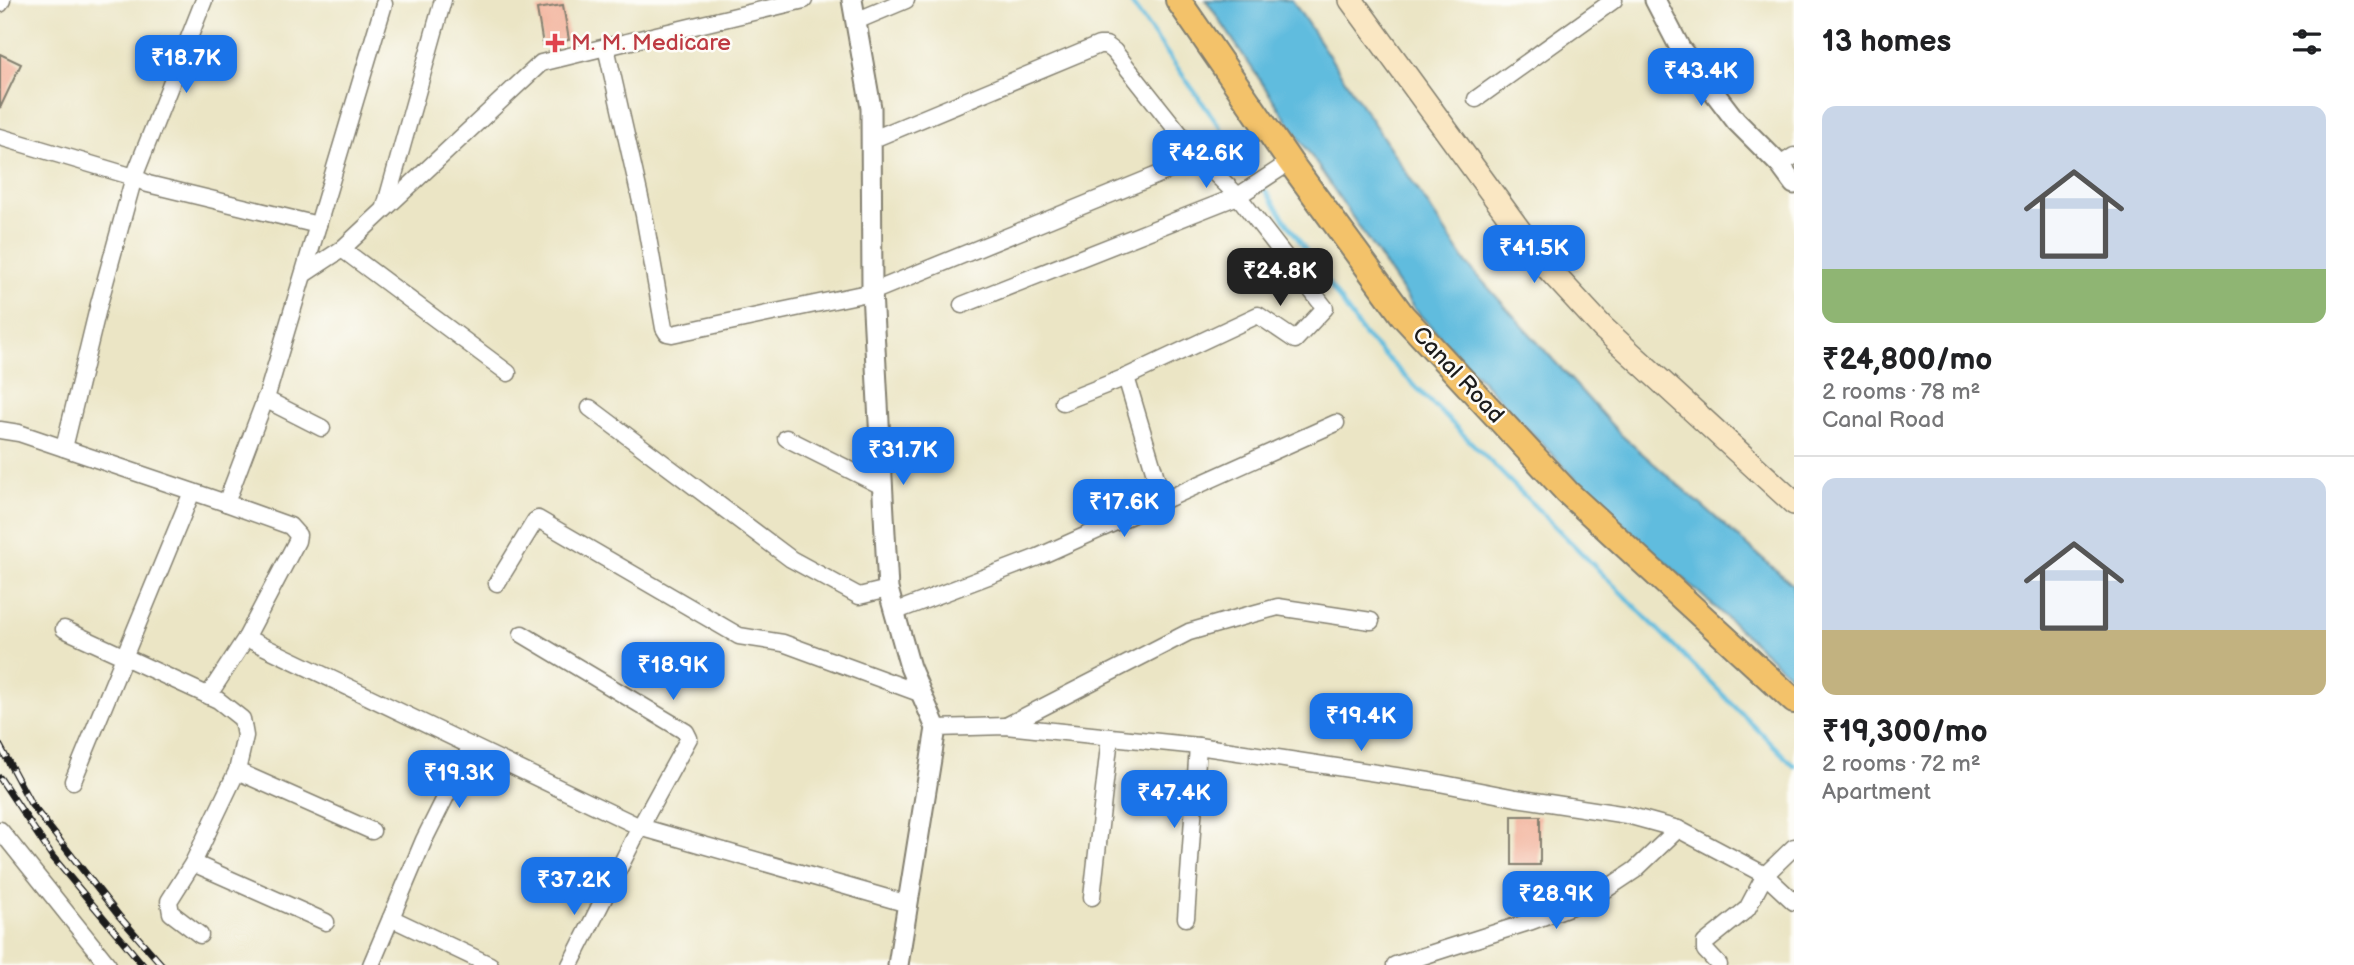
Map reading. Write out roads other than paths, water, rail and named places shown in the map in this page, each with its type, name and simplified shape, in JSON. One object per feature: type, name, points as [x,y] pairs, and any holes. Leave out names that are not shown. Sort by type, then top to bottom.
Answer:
[{"type":"main road","name":"Canal Road","points":[[1178,0],[1290,162],[1403,316],[1567,492],[1794,701]]},
{"type":"main road","points":[[1351,0],[1543,263],[1603,328],[1794,503]]},
{"type":"street","points":[[64,448],[99,304],[134,177],[204,0]]},
{"type":"street","points":[[384,210],[443,0]]},
{"type":"street","points":[[304,274],[342,249],[541,63],[804,0]]},
{"type":"street","points":[[852,0],[871,108],[872,292],[888,589],[910,667],[936,729],[898,965]]},
{"type":"street","points":[[856,21],[906,0]]},
{"type":"street","points":[[1476,99],[1614,0]]},
{"type":"street","points":[[1655,0],[1680,48],[1736,121],[1787,161],[1794,184]]},
{"type":"street","points":[[226,503],[265,398],[384,4]]},
{"type":"street","points":[[871,140],[1106,45],[1114,51],[1199,158],[1238,196],[1325,308],[1295,340],[1258,315],[1126,377],[1063,402]]},
{"type":"street","points":[[606,47],[644,215],[664,328],[667,333],[672,334],[872,292],[1199,158]]},
{"type":"street","points":[[0,137],[134,177],[148,184],[318,225]]},
{"type":"street","points":[[961,305],[1238,196],[1290,162]]},
{"type":"street","points":[[342,249],[508,373]]},
{"type":"street","points":[[1126,377],[1163,501]]},
{"type":"street","points":[[265,398],[322,428]]},
{"type":"street","points":[[590,408],[790,559],[859,596],[888,589]]},
{"type":"street","points":[[894,612],[1038,557],[1336,423]]},
{"type":"street","points":[[0,430],[19,433],[226,503],[290,526],[298,535],[246,638],[208,696]]},
{"type":"street","points":[[786,438],[882,486]]},
{"type":"street","points":[[73,781],[192,492]]},
{"type":"street","points":[[497,583],[538,519],[739,636],[783,643],[922,694]]},
{"type":"street","points":[[1006,726],[1189,632],[1234,619],[1279,607],[1371,621]]},
{"type":"street","points":[[64,629],[218,700],[242,719],[244,736],[237,771],[193,863],[171,896],[171,913],[200,935]]},
{"type":"street","points":[[522,634],[687,732],[690,737],[640,827],[570,965]]},
{"type":"street","points":[[246,638],[640,827],[908,904]]},
{"type":"street","points":[[936,729],[1006,726],[1198,746],[1429,781],[1627,815],[1678,829],[1765,874],[1794,902]]},
{"type":"street","points":[[1092,897],[1110,737]]},
{"type":"street","points":[[371,965],[424,840],[471,746]]},
{"type":"street","points":[[1186,918],[1198,746]]},
{"type":"street","points":[[237,771],[372,831]]},
{"type":"street","points":[[1395,965],[1529,922],[1593,898],[1635,870],[1678,829]]},
{"type":"street","points":[[0,830],[108,965]]},
{"type":"street","points":[[1718,965],[1705,950],[1705,943],[1748,909],[1765,874],[1794,847]]},
{"type":"street","points":[[193,863],[326,922]]},
{"type":"street","points":[[391,918],[490,965]]},
{"type":"water","points":[[1206,0],[1292,0],[1467,264],[1620,434],[1794,586],[1794,679],[1588,492],[1415,310]]},
{"type":"waterway","points":[[1129,0],[1257,179]]},
{"type":"waterway","points":[[1262,186],[1364,335],[1794,766]]},
{"type":"railway","points":[[0,746],[31,804],[119,916],[162,965]]},
{"type":"railway","points":[[0,778],[52,856],[143,965]]},
{"type":"place","name":"M. M. Medicare","points":[[555,43]]}]
